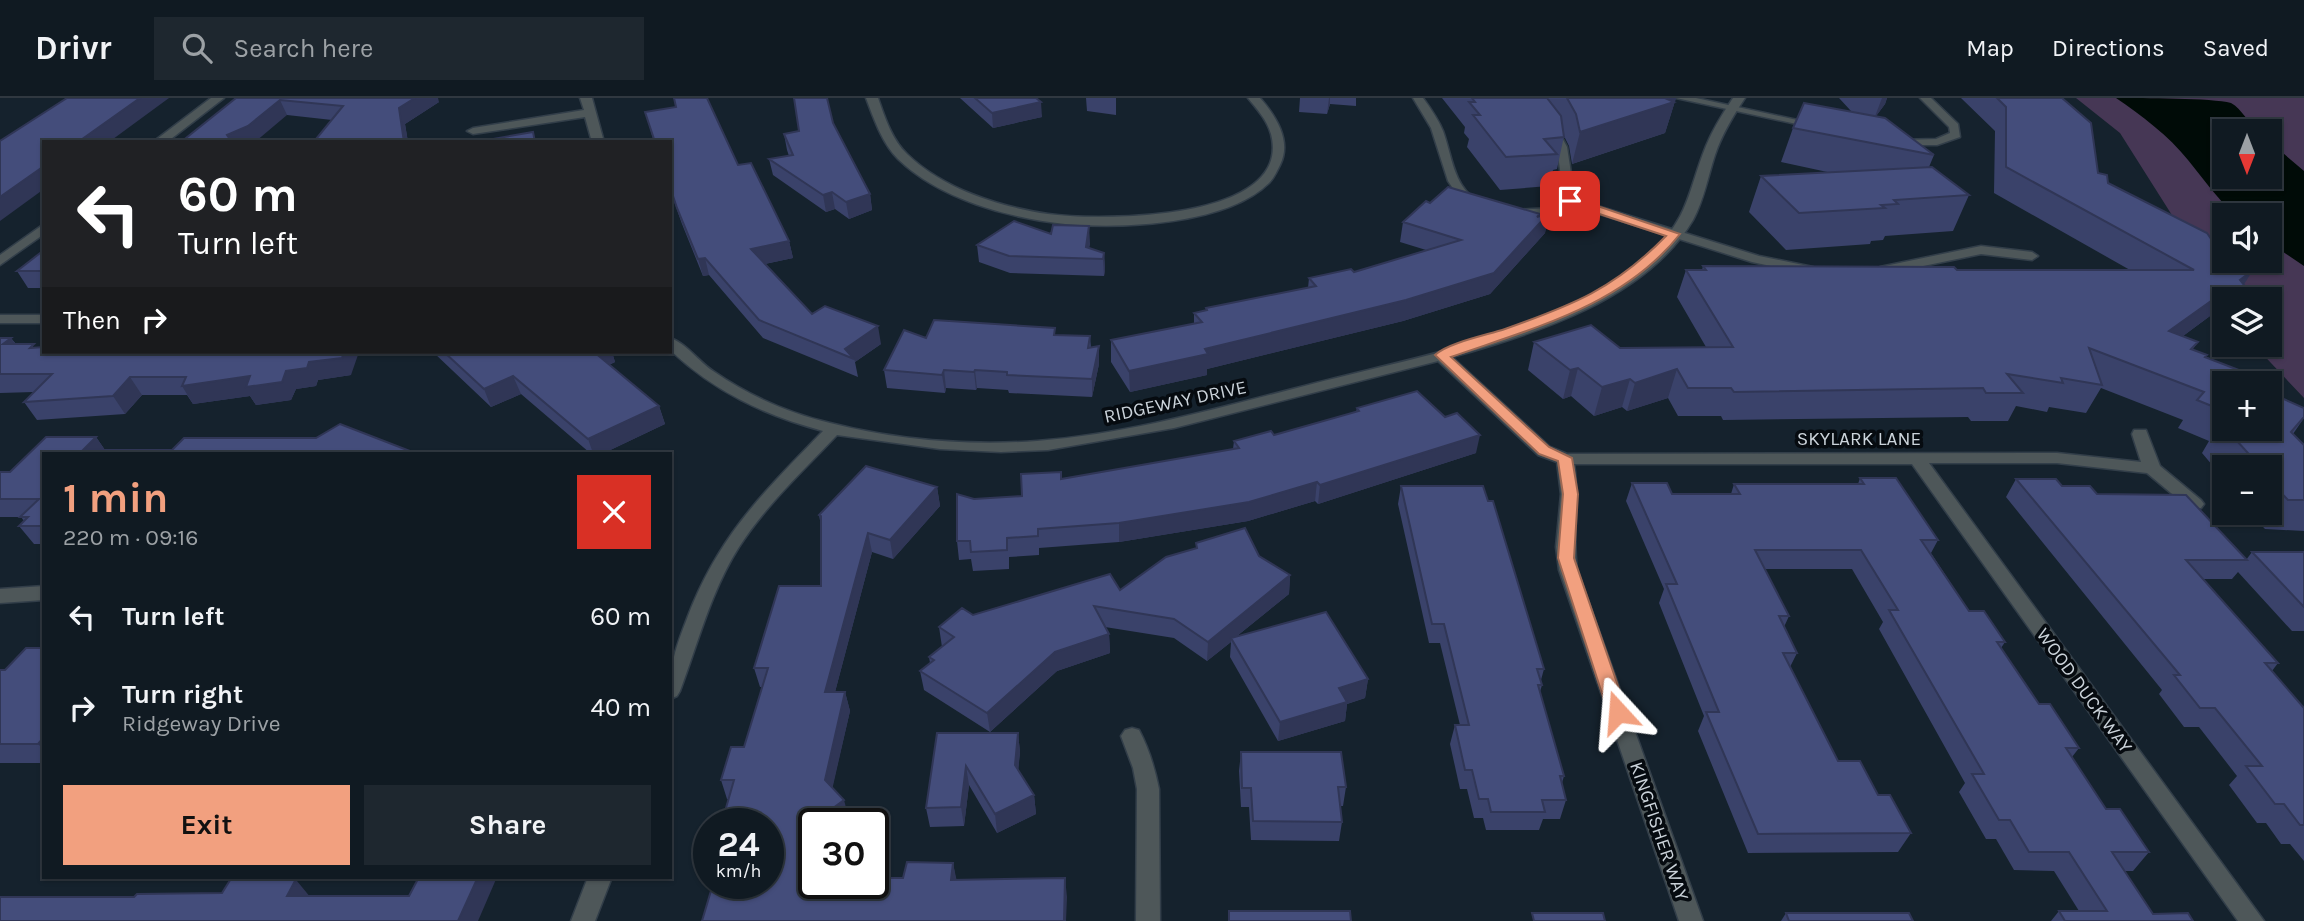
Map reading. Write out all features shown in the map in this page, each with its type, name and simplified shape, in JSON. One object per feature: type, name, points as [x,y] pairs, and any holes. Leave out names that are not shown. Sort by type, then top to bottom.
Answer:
[{"type":"street","points":[[162,140],[218,98]]},
{"type":"street","points":[[586,98],[597,140]]},
{"type":"street","points":[[872,98],[894,146],[925,174],[989,202],[1030,214],[1101,222],[1150,219],[1208,208],[1235,199],[1267,180],[1276,166],[1279,138],[1273,122],[1254,98]]},
{"type":"street","name":"RIDGEWAY DRIVE","points":[[672,344],[695,367],[741,396],[786,416],[833,430],[878,438],[965,446],[1062,443],[1203,417],[1441,355],[1561,314],[1610,290],[1645,264],[1674,234],[1690,212],[1714,142],[1736,103]]},
{"type":"street","points":[[473,131],[589,113]]},
{"type":"street","points":[[0,261],[42,230]]},
{"type":"street","points":[[0,319],[42,319]]},
{"type":"street","points":[[1441,355],[1544,451],[1565,458]]},
{"type":"street","points":[[672,686],[715,576],[732,544],[746,525],[833,430]]},
{"type":"street","points":[[2140,435],[2152,468],[2195,504]]},
{"type":"street","name":"SKYLARK LANE","points":[[1565,458],[2057,458],[2152,468]]},
{"type":"street","name":"KINGFISHER WAY","points":[[1565,458],[1570,494],[1566,540],[1569,570],[1691,921]]},
{"type":"street","name":"WOOD DUCK WAY","points":[[1917,458],[2252,921]]},
{"type":"street","points":[[0,596],[42,593]]},
{"type":"street","points":[[1132,736],[1144,768],[1148,789],[1148,921]]},
{"type":"street","points":[[583,921],[599,879]]},
{"type":"lane","points":[[1418,98],[1438,130],[1457,187],[1465,199],[1483,207]]},
{"type":"lane","points":[[1526,98],[1554,132],[1562,147],[1570,201]]},
{"type":"lane","points":[[1681,98],[1736,103],[1824,127]]},
{"type":"lane","points":[[1889,141],[1927,144],[1956,135],[1954,126],[1925,98]]},
{"type":"lane","points":[[1503,211],[1543,213],[1558,209],[1570,201]]},
{"type":"lane","points":[[1570,201],[1781,265],[1822,271]]},
{"type":"lane","points":[[1866,272],[1982,250],[2032,256]]},
{"type":"shaded area","points":[[2076,98],[2304,98],[2304,398],[2282,375],[2282,371],[2279,371],[2265,357],[2282,357],[2282,287],[2217,287],[2120,133]]},
{"type":"shaded area","points":[[2116,98],[2209,100],[2235,106],[2247,119],[2212,119],[2212,189],[2282,189],[2282,152],[2304,171],[2304,266],[2282,251],[2282,203],[2223,203],[2180,151],[2145,119]]},
{"type":"building","points":[[67,98],[140,98],[81,140],[42,140],[42,167],[0,197],[0,141]]},
{"type":"building","points":[[236,98],[415,98],[399,108],[404,140],[316,139],[343,106],[280,100],[248,126],[227,135],[229,138],[226,140],[184,140]]},
{"type":"building","points":[[674,98],[707,98],[738,165],[751,163],[789,241],[751,249],[812,314],[825,306],[878,326],[845,349],[854,359],[759,320],[705,258],[698,259],[672,193],[672,140],[654,140],[645,112],[676,107]]},
{"type":"building","points":[[794,98],[827,98],[833,123],[870,194],[846,202],[832,192],[823,195],[769,159],[793,155],[784,134],[799,131]]},
{"type":"building","points":[[975,98],[1036,98],[1041,102],[992,113]]},
{"type":"building","points":[[1472,98],[1547,98],[1561,116],[1564,137],[1544,139],[1557,154],[1506,157],[1473,115],[1480,115],[1469,102],[1475,102]]},
{"type":"building","points":[[1567,98],[1665,98],[1674,102],[1580,132],[1576,114]]},
{"type":"building","points":[[1997,98],[2062,98],[2091,123],[2098,173],[2107,175],[2108,183],[2207,233],[2212,240],[2212,273],[2249,273],[2240,280],[2246,287],[2212,287],[2212,300],[2169,331],[2198,342],[2191,349],[2207,355],[2205,357],[2241,371],[2212,371],[2212,406],[2197,400],[2204,392],[2089,348],[2102,385],[2061,378],[2063,383],[2007,374],[2023,393],[1986,393],[1983,388],[1734,392],[1731,388],[1688,388],[1677,369],[1635,383],[1630,379],[1602,387],[1578,368],[1570,370],[1534,342],[1591,325],[1620,348],[1733,347],[1686,270],[1706,270],[1703,266],[2194,270],[2006,167],[2006,107]]},
{"type":"building","points":[[1804,103],[1885,118],[1934,155],[1793,128]]},
{"type":"building","points":[[533,132],[535,140],[487,140]]},
{"type":"building","points":[[1932,167],[1969,195],[1894,200],[1898,204],[1881,205],[1885,208],[1799,213],[1761,176]]},
{"type":"building","points":[[1448,187],[1540,214],[1537,217],[1549,213],[1494,273],[1406,300],[1205,349],[1208,354],[1129,371],[1111,340],[1202,322],[1194,313],[1207,310],[1206,308],[1316,286],[1309,278],[1351,269],[1354,272],[1461,240],[1403,222],[1426,201],[1430,203]]},
{"type":"building","points":[[1014,221],[1051,234],[1053,225],[1089,226],[1086,247],[1104,253],[1103,259],[1009,256],[977,245]]},
{"type":"building","points":[[42,252],[42,271],[17,271]]},
{"type":"building","points":[[934,320],[1055,328],[1054,335],[1090,336],[1088,348],[1099,346],[1092,379],[1007,375],[1007,372],[975,370],[944,370],[942,375],[884,370],[904,330],[926,338]]},
{"type":"building","points":[[0,338],[11,338],[3,344],[34,344],[30,348],[42,347],[42,354],[343,354],[342,358],[309,362],[307,368],[286,371],[282,382],[246,387],[250,376],[182,386],[186,377],[130,377],[113,396],[24,402],[52,374],[0,374]]},
{"type":"building","points":[[446,354],[596,354],[659,406],[588,439],[513,376],[484,389]]},
{"type":"building","points":[[1417,391],[1445,417],[1457,413],[1480,435],[1320,485],[1317,482],[1249,502],[1119,523],[1038,529],[1038,536],[1007,538],[1007,550],[971,552],[970,541],[957,541],[957,494],[974,499],[1022,496],[1021,474],[1061,472],[1061,479],[1239,448],[1234,441],[1271,431],[1274,435]]},
{"type":"building","points":[[2282,398],[2304,408],[2304,417],[2291,432],[2304,445],[2304,500],[2288,500],[2282,494],[2282,455],[2250,455],[2237,441],[2282,441]]},
{"type":"building","points":[[340,424],[412,452],[42,452],[42,526],[19,526],[28,517],[20,517],[39,499],[0,499],[0,472],[10,472],[46,437],[96,437],[83,450],[172,450],[184,438],[316,438]]},
{"type":"building","points":[[866,466],[937,487],[890,540],[868,533],[825,692],[845,692],[825,780],[844,800],[833,808],[798,808],[798,899],[889,899],[889,878],[903,878],[907,862],[953,863],[951,880],[1065,878],[1064,921],[702,921],[709,899],[784,899],[784,808],[726,808],[734,780],[721,780],[731,747],[744,747],[768,668],[754,668],[779,586],[821,586],[819,515]]},
{"type":"building","points":[[1860,478],[1896,478],[1938,540],[1921,540],[1969,611],[1984,611],[2005,642],[1997,642],[2039,704],[2050,704],[2079,748],[2066,748],[2106,809],[2120,809],[2149,852],[2112,852],[2153,914],[2188,913],[2193,921],[2065,921],[2059,911],[2107,911],[2069,852],[2029,852],[2010,820],[1999,820],[1972,774],[1984,774],[1889,610],[1898,610],[1861,550],[1755,550],[1789,616],[1779,616],[1797,653],[1783,653],[1838,761],[1860,761],[1878,795],[1890,795],[1911,833],[1758,834],[1706,712],[1719,712],[1666,584],[1677,584],[1632,483],[1667,483],[1672,494],[1740,494],[1734,484],[1864,484]]},
{"type":"building","points":[[2016,479],[2056,479],[2062,486],[2090,486],[2097,494],[2186,495],[2247,560],[2186,560],[2278,663],[2265,663],[2304,708],[2304,825],[2300,825],[2284,804],[2275,804],[2246,766],[2262,766],[2215,708],[2200,708],[2174,675],[2180,675]]},
{"type":"building","points":[[1401,486],[1483,486],[1488,501],[1493,501],[1544,669],[1537,669],[1542,685],[1538,685],[1564,776],[1560,776],[1566,800],[1542,800],[1545,812],[1491,812],[1488,799],[1479,799],[1472,770],[1465,770],[1455,725],[1469,725],[1444,624],[1432,624]]},
{"type":"building","points":[[1245,528],[1259,556],[1290,575],[1208,642],[1174,619],[1094,606],[1109,634],[1055,652],[987,713],[920,671],[934,660],[929,657],[954,637],[939,627],[962,608],[973,615],[1110,574],[1120,590],[1166,557],[1197,548],[1196,543]]},
{"type":"building","points":[[2252,552],[2304,552],[2304,607]]},
{"type":"building","points":[[1326,612],[1368,679],[1339,688],[1347,702],[1280,722],[1231,638]]},
{"type":"building","points":[[26,648],[42,648],[42,739],[38,744],[0,744],[0,670],[5,670]]},
{"type":"building","points":[[937,733],[1018,733],[1015,765],[1034,795],[995,814],[966,766],[961,807],[926,808]]},
{"type":"building","points":[[1241,752],[1341,752],[1346,787],[1338,787],[1342,822],[1253,821],[1251,788],[1242,788]]},
{"type":"building","points":[[231,879],[296,879],[287,896],[409,896],[418,879],[477,879],[458,921],[0,921],[0,897],[134,897],[137,894],[222,893]]},
{"type":"building","points":[[1229,911],[1350,911],[1351,921],[1229,921]]},
{"type":"building","points":[[1532,913],[1603,913],[1605,921],[1534,921]]},
{"type":"building","points":[[1786,913],[1909,913],[1913,921],[1789,921]]},
{"type":"route","points":[[1570,201],[1674,234],[1629,278],[1585,303],[1519,330],[1441,355],[1544,451],[1565,458],[1570,494],[1566,558],[1618,712]]}]
